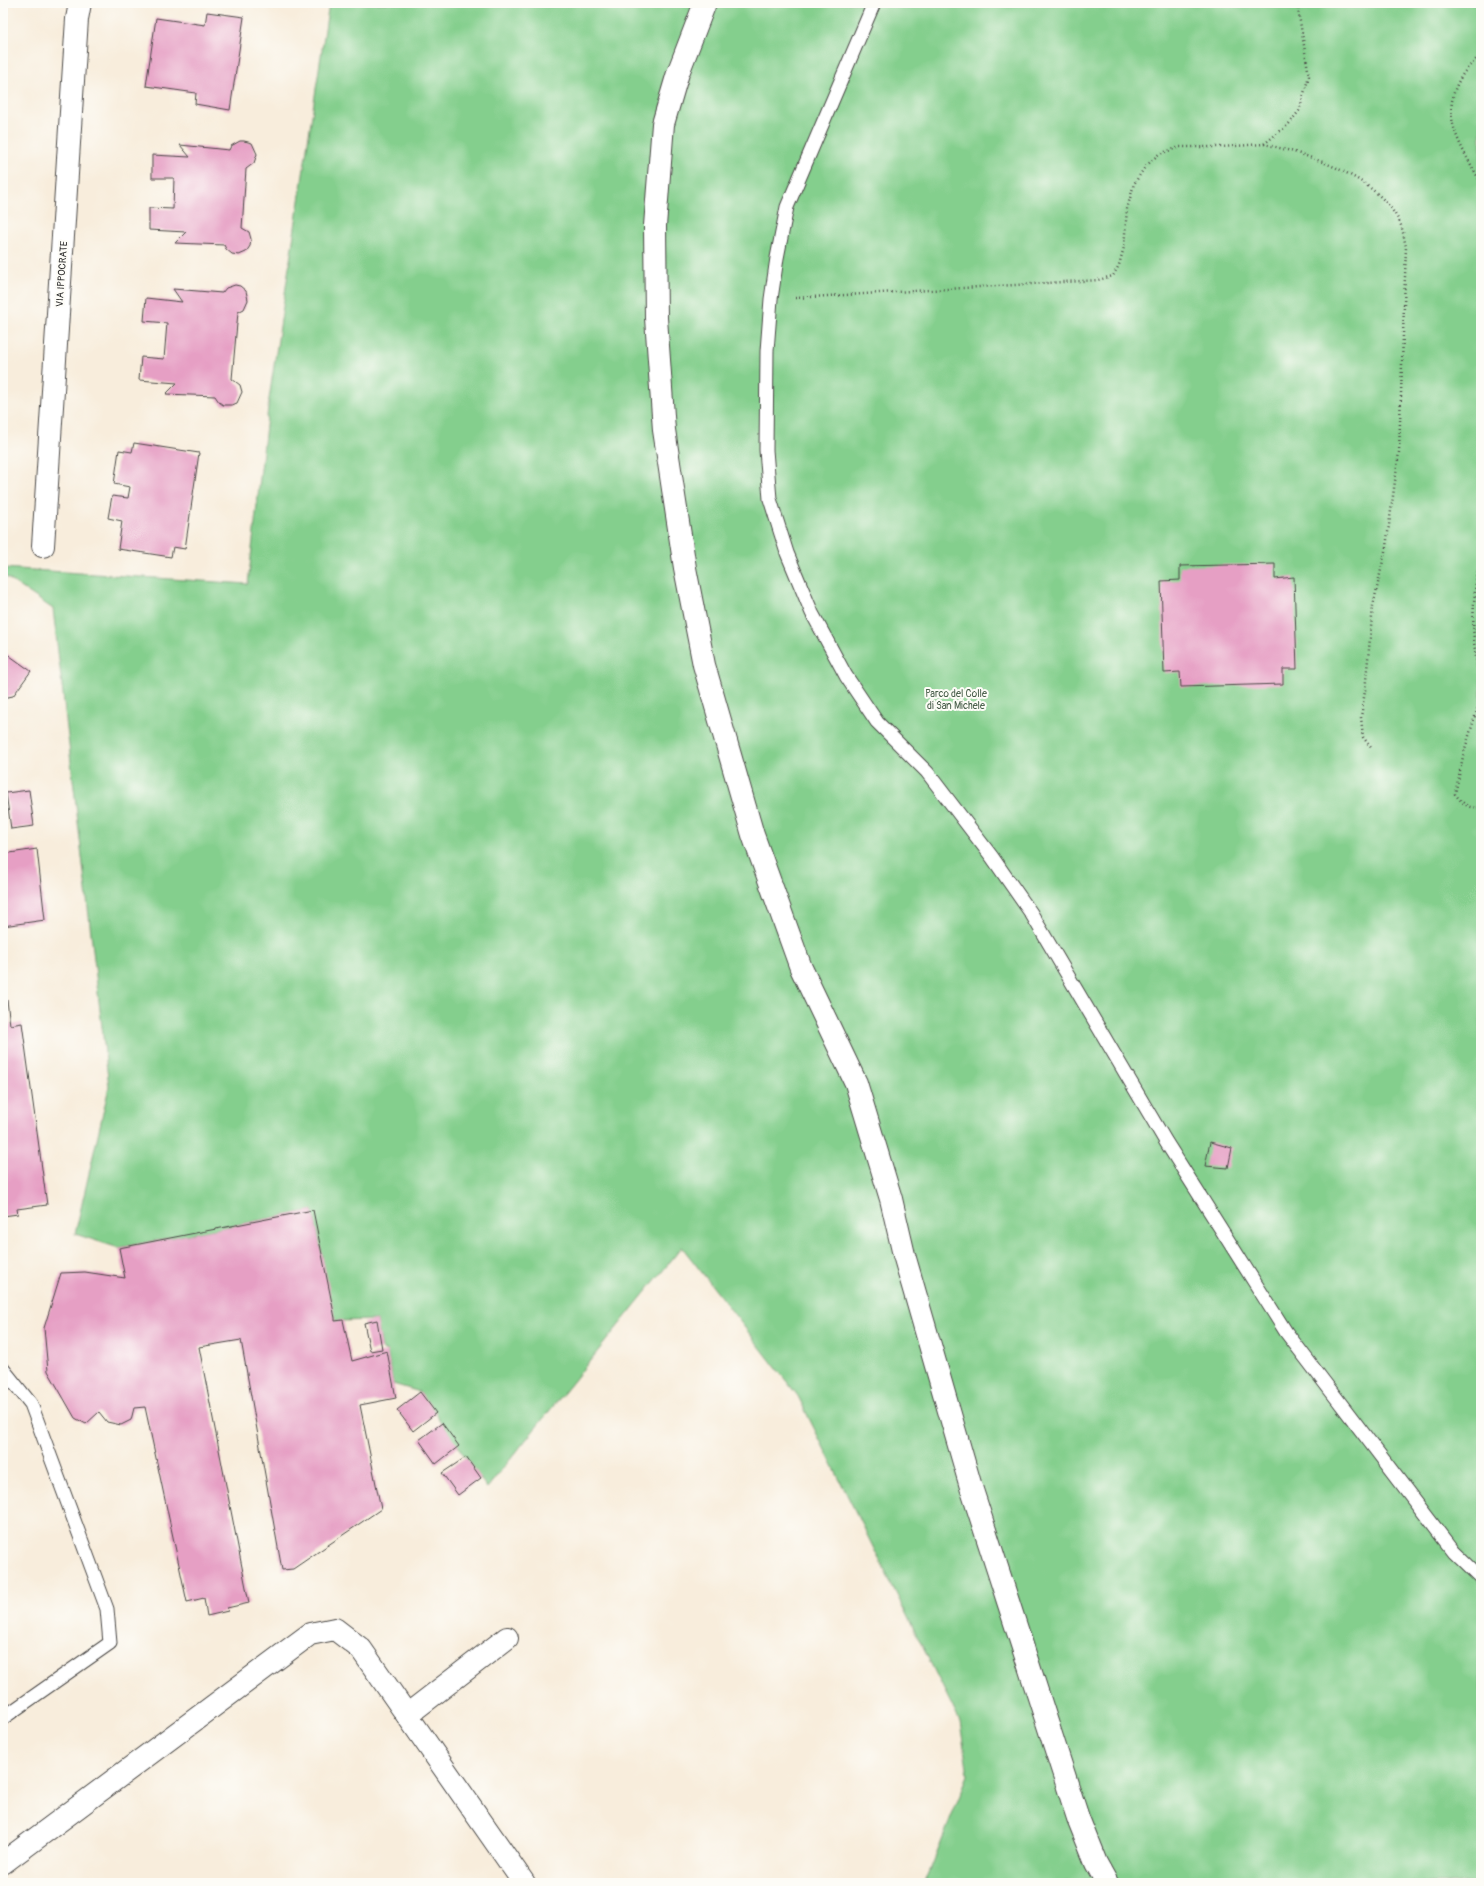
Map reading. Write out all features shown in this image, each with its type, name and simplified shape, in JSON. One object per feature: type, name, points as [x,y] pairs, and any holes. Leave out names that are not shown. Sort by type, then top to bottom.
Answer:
[{"type":"street","name":"VIA IPPOCRATE","points":[[44,546],[77,18],[80,3]]},
{"type":"street","points":[[705,3],[678,73],[663,124],[655,226],[656,318],[664,430],[685,568],[704,665],[753,835],[801,968],[856,1083],[891,1199],[904,1256],[971,1488],[1078,1818],[1096,1863],[1107,1883]]},
{"type":"street","points":[[3,1863],[310,1634],[335,1629],[361,1649],[524,1883]]},
{"type":"street","points":[[407,1715],[507,1638]]},
{"type":"lane","points":[[874,3],[787,207],[771,299],[767,351],[766,450],[770,499],[787,553],[812,613],[846,676],[877,722],[927,772],[992,857],[1031,913],[1166,1142],[1286,1332],[1453,1551],[1481,1578]]},
{"type":"lane","points":[[3,1369],[31,1404],[107,1609],[110,1643],[3,1718]]},
{"type":"path","points":[[1264,144],[1288,125],[1300,111],[1309,76],[1297,3]]},
{"type":"path","points":[[1481,52],[1463,74],[1453,94],[1450,112],[1453,129],[1481,183]]},
{"type":"path","points":[[771,299],[1098,280],[1113,276],[1119,264],[1124,247],[1127,209],[1134,184],[1145,166],[1159,154],[1180,147],[1221,147],[1264,144],[1285,149],[1332,166],[1358,180],[1382,197],[1399,221],[1406,247],[1399,452],[1386,547],[1373,606],[1361,717],[1363,737],[1372,749]]},
{"type":"path","points":[[1481,570],[1477,573],[1472,626],[1481,682]]},
{"type":"path","points":[[1481,697],[1464,752],[1455,794],[1463,804],[1475,809],[1481,807]]},
{"type":"green space","name":"Parco del Colle di San Michele","points":[[329,3],[1481,3],[1481,1883],[925,1883],[968,1775],[960,1722],[798,1396],[682,1247],[487,1488],[420,1392],[393,1384],[387,1351],[382,1349],[377,1320],[335,1321],[313,1210],[119,1248],[75,1234],[109,1087],[53,609],[3,575],[3,568],[248,584],[269,399]]},
{"type":"building","points":[[207,12],[244,17],[230,110],[195,104],[196,93],[146,86],[156,18],[205,25]]},
{"type":"building","points":[[240,141],[252,143],[257,154],[254,163],[246,169],[242,228],[249,232],[251,239],[250,246],[246,252],[239,255],[232,254],[224,245],[175,243],[186,232],[149,230],[149,208],[173,209],[174,178],[152,178],[152,155],[190,157],[180,145],[229,150],[231,146]]},
{"type":"building","points":[[235,285],[240,286],[246,291],[248,300],[244,309],[238,312],[232,379],[240,385],[242,392],[237,403],[232,405],[223,405],[215,396],[166,394],[177,383],[139,380],[141,357],[164,359],[167,323],[144,321],[146,298],[182,302],[173,289],[222,293],[226,288]]},
{"type":"building","points":[[134,443],[199,453],[185,549],[173,547],[171,557],[118,549],[122,521],[108,518],[112,496],[128,498],[130,487],[114,484],[119,450],[132,452]]},
{"type":"building","points":[[1275,564],[1275,579],[1294,577],[1297,669],[1283,669],[1283,684],[1181,687],[1180,672],[1164,673],[1161,581],[1180,580],[1180,566]]},
{"type":"building","points":[[3,651],[31,671],[13,696],[3,698]]},
{"type":"building","points":[[29,790],[34,826],[11,829],[6,793]]},
{"type":"building","points":[[37,849],[45,920],[3,926],[3,854]]},
{"type":"building","points":[[3,1000],[7,1000],[10,1025],[22,1023],[47,1205],[17,1209],[18,1214],[3,1216]]},
{"type":"building","points":[[1210,1142],[1232,1148],[1228,1168],[1205,1166]]},
{"type":"building","points":[[313,1210],[335,1321],[343,1320],[352,1361],[387,1351],[396,1398],[360,1405],[381,1509],[293,1569],[282,1570],[241,1340],[199,1347],[249,1603],[227,1608],[228,1611],[207,1616],[204,1598],[187,1602],[145,1407],[134,1408],[131,1420],[121,1425],[107,1422],[99,1412],[86,1424],[75,1418],[48,1371],[44,1328],[61,1273],[85,1272],[125,1278],[119,1248]]},
{"type":"building","points":[[377,1320],[382,1349],[370,1351],[364,1323]]},
{"type":"building","points":[[420,1392],[436,1413],[413,1431],[397,1410]]},
{"type":"building","points":[[442,1423],[459,1446],[436,1464],[419,1440]]},
{"type":"building","points":[[466,1457],[481,1478],[458,1495],[442,1473]]}]
